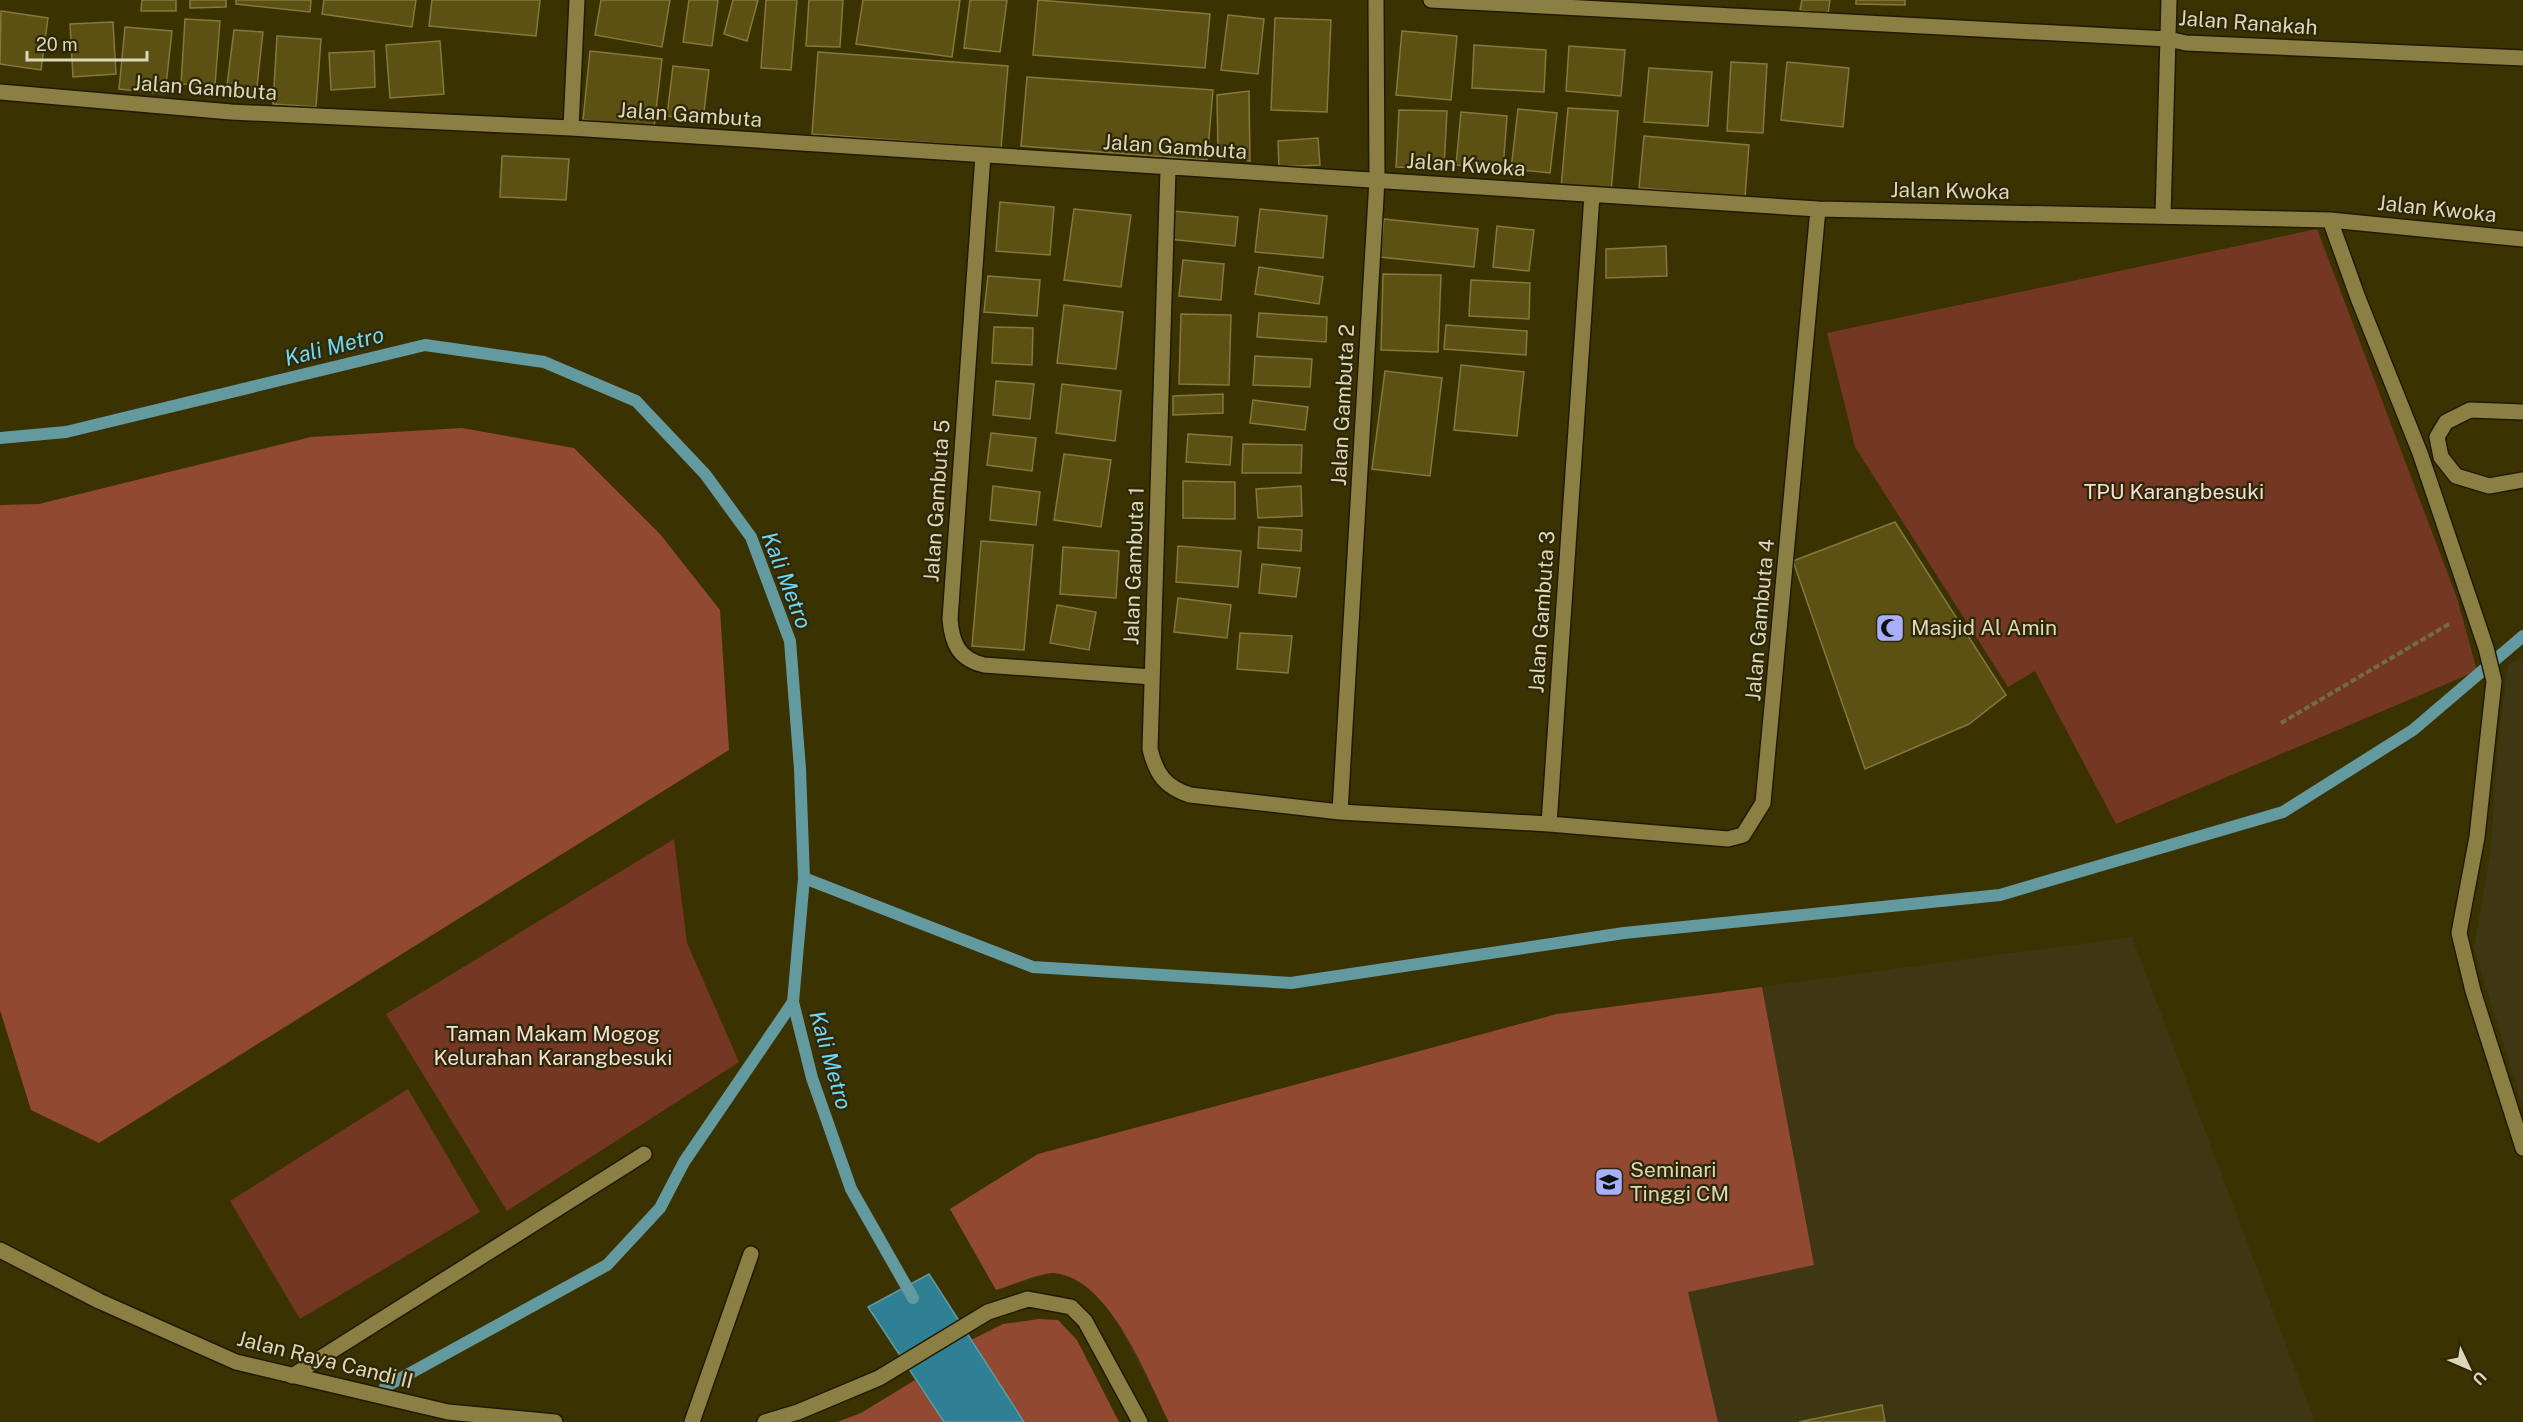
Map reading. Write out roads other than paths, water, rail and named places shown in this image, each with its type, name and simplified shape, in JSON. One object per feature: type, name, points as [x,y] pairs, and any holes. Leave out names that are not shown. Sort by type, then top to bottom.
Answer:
[{"type":"street","points":[[571,128],[577,0]]},
{"type":"street","name":"Jalan Gambuta 2","points":[[1340,812],[1377,180],[1376,0]]},
{"type":"street","name":"Jalan Ranakah","points":[[1431,0],[2168,39],[2186,43],[2523,58]]},
{"type":"street","points":[[2163,216],[2169,0]]},
{"type":"street","name":"Jalan Gambuta","points":[[0,92],[231,112],[571,128],[1168,169],[1377,180]]},
{"type":"street","name":"Jalan Gambuta 5","points":[[983,155],[950,619],[951,634],[956,649],[968,661],[984,665],[1152,677]]},
{"type":"street","name":"Jalan Gambuta 1","points":[[1168,169],[1150,749],[1161,779],[1174,790],[1190,795],[1340,812]]},
{"type":"street","name":"Jalan Kwoka","points":[[1377,180],[1818,209],[2330,220],[2523,239]]},
{"type":"street","name":"Jalan Gambuta 3","points":[[1549,824],[1592,195]]},
{"type":"street","name":"Jalan Gambuta 4","points":[[1549,824],[1728,839],[1743,835],[1763,804],[1818,209]]},
{"type":"street","points":[[2330,220],[2358,298],[2420,453],[2486,648],[2494,681],[2477,837],[2460,933],[2473,991],[2523,1148]]},
{"type":"street","points":[[2523,412],[2470,410],[2446,422],[2437,437],[2441,457],[2456,476],[2489,486],[2523,480]]},
{"type":"street","points":[[1340,812],[1549,824]]},
{"type":"street","points":[[292,1376],[644,1154]]},
{"type":"street","name":"Jalan Raya Candi II","points":[[0,1250],[49,1273],[99,1301],[236,1362],[448,1412],[555,1422]]},
{"type":"street","points":[[692,1422],[751,1254]]},
{"type":"street","points":[[765,1422],[798,1412],[879,1378],[988,1312],[1028,1299],[1071,1307],[1085,1321],[1140,1422]]},
{"type":"water","points":[[929,1274],[1024,1422],[944,1422],[868,1307]]},
{"type":"waterway","name":"Kali Metro","points":[[0,438],[66,432],[425,345],[544,362],[636,401],[705,474],[751,537],[790,641],[800,769],[804,878],[793,1002],[812,1078],[851,1189],[913,1298]]},
{"type":"waterway","points":[[804,878],[1033,967],[1291,983],[1624,933],[2000,895],[2283,812],[2413,730],[2523,636]]},
{"type":"waterway","points":[[385,1387],[607,1265],[660,1208],[684,1162],[793,1002]]},
{"type":"place","name":"Masjid Al Amin","points":[[1890,628]]},
{"type":"place","name":"Seminari Tinggi CM","points":[[1609,1182]]},
{"type":"park label","name":"TPU Karangbesuki","points":[[2174,492]]},
{"type":"park label","name":"Taman Makam Mogog Kelurahan Karangbesuki","points":[[553,1046]]}]
